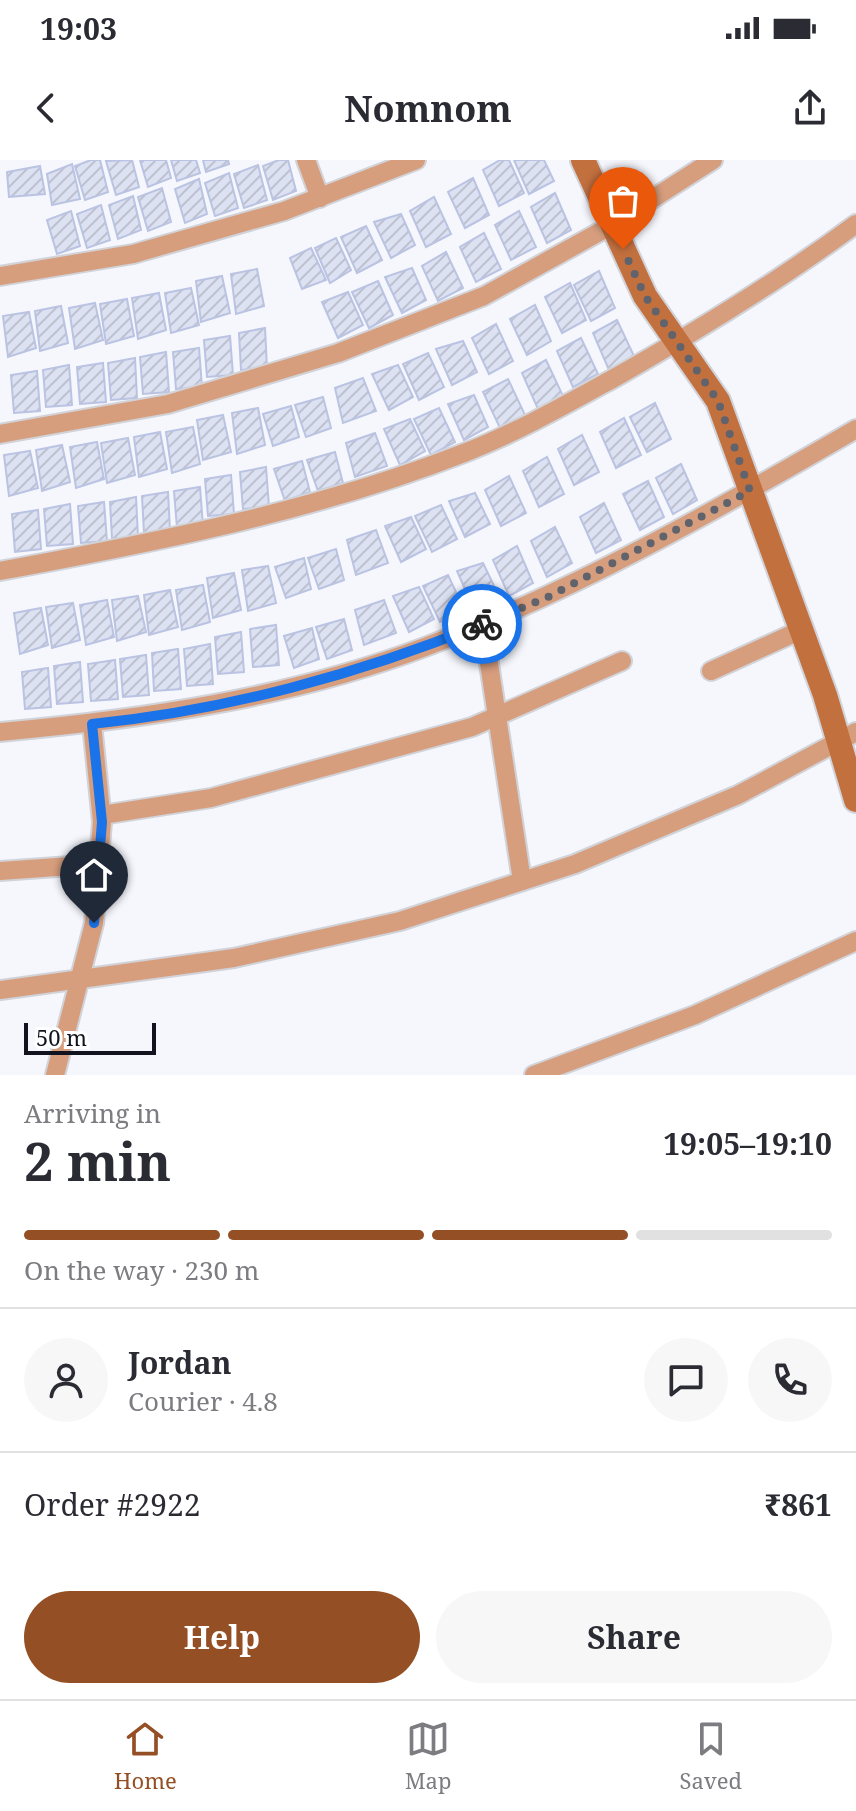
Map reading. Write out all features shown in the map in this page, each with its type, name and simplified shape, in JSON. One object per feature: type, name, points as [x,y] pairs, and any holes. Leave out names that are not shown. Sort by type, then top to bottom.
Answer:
[{"type":"street","points":[[306,160],[320,198]]},
{"type":"street","points":[[0,276],[133,254],[320,198],[416,160]]},
{"type":"street","points":[[583,160],[645,296],[718,401],[801,630],[848,737],[856,800]]},
{"type":"street","points":[[0,434],[168,404],[338,353],[484,296],[612,225],[713,160]]},
{"type":"street","points":[[0,571],[169,540],[337,495],[465,453],[569,403],[677,343],[774,284],[856,224]]},
{"type":"street","points":[[0,732],[92,724],[278,690],[422,648],[546,598],[750,491],[856,429]]},
{"type":"street","points":[[483,624],[522,881]]},
{"type":"street","points":[[711,671],[801,630]]},
{"type":"street","points":[[102,815],[211,798],[458,732],[622,661]]},
{"type":"street","points":[[55,1075],[94,923],[102,815],[92,724]]},
{"type":"street","points":[[0,990],[234,958],[400,921],[575,864],[738,795],[848,737]]},
{"type":"street","points":[[0,871],[99,864]]},
{"type":"street","points":[[534,1075],[695,1015],[856,941]]},
{"type":"building","points":[[100,160],[108,192],[85,200],[75,166]]},
{"type":"building","points":[[132,160],[139,187],[116,195],[106,161]]},
{"type":"building","points":[[140,160],[166,160],[171,178],[148,187]]},
{"type":"building","points":[[171,160],[196,160],[200,173],[177,181]]},
{"type":"building","points":[[203,160],[228,160],[229,164],[206,172]]},
{"type":"building","points":[[288,160],[296,191],[273,200],[263,166]]},
{"type":"building","points":[[500,160],[509,160],[524,193],[499,206],[483,170]]},
{"type":"building","points":[[514,160],[544,160],[554,181],[529,194]]},
{"type":"building","points":[[72,164],[80,199],[52,205],[47,174]]},
{"type":"building","points":[[258,165],[267,200],[244,208],[234,174]]},
{"type":"building","points":[[40,166],[45,194],[9,197],[7,172]]},
{"type":"building","points":[[229,173],[238,208],[215,216],[205,183]]},
{"type":"building","points":[[473,178],[489,215],[465,228],[448,192]]},
{"type":"building","points":[[199,179],[207,214],[185,223],[175,189]]},
{"type":"building","points":[[162,188],[171,222],[148,231],[138,197]]},
{"type":"building","points":[[555,193],[571,230],[547,243],[531,207]]},
{"type":"building","points":[[133,196],[141,230],[118,239],[109,205]]},
{"type":"building","points":[[434,197],[451,234],[426,247],[410,211]]},
{"type":"building","points":[[101,205],[110,240],[87,248],[77,214]]},
{"type":"building","points":[[71,211],[80,246],[57,254],[47,220]]},
{"type":"building","points":[[519,211],[536,247],[511,260],[495,225]]},
{"type":"building","points":[[401,214],[415,245],[391,258],[374,222]]},
{"type":"building","points":[[366,226],[382,260],[357,273],[341,237]]},
{"type":"building","points":[[484,233],[501,269],[476,282],[460,247]]},
{"type":"building","points":[[336,238],[351,270],[330,283],[315,248]]},
{"type":"building","points":[[311,248],[326,280],[302,289],[290,258]]},
{"type":"building","points":[[446,252],[463,288],[438,301],[422,266]]},
{"type":"building","points":[[412,268],[426,300],[402,313],[385,277]]},
{"type":"building","points":[[257,269],[264,306],[236,314],[231,274]]},
{"type":"building","points":[[599,271],[615,308],[591,321],[574,285]]},
{"type":"building","points":[[222,276],[230,313],[201,322],[196,281]]},
{"type":"building","points":[[378,281],[393,315],[369,328],[352,292]]},
{"type":"building","points":[[570,283],[586,320],[562,333],[545,297]]},
{"type":"building","points":[[191,288],[199,325],[171,333],[165,293]]},
{"type":"building","points":[[348,292],[363,325],[338,338],[322,302]]},
{"type":"building","points":[[159,293],[166,330],[138,339],[132,298]]},
{"type":"building","points":[[127,299],[134,336],[106,344],[100,304]]},
{"type":"building","points":[[95,303],[103,340],[75,349],[69,308]]},
{"type":"building","points":[[535,305],[551,341],[527,355],[510,319]]},
{"type":"building","points":[[61,306],[68,343],[40,351],[35,311]]},
{"type":"building","points":[[29,312],[36,348],[8,357],[3,316]]},
{"type":"building","points":[[617,320],[634,356],[609,370],[593,333]]},
{"type":"building","points":[[496,324],[513,361],[489,374],[472,338]]},
{"type":"building","points":[[265,328],[267,368],[241,370],[239,333]]},
{"type":"building","points":[[230,336],[233,375],[207,377],[204,340]]},
{"type":"building","points":[[581,338],[598,374],[573,387],[557,351]]},
{"type":"building","points":[[463,341],[477,372],[452,385],[436,349]]},
{"type":"building","points":[[199,348],[202,387],[176,389],[173,352]]},
{"type":"building","points":[[166,352],[169,392],[143,394],[140,357]]},
{"type":"building","points":[[428,353],[444,387],[419,400],[403,364]]},
{"type":"building","points":[[135,358],[137,398],[111,400],[108,363]]},
{"type":"building","points":[[546,360],[563,396],[538,409],[522,373]]},
{"type":"building","points":[[103,363],[106,402],[80,404],[77,367]]},
{"type":"building","points":[[69,365],[72,405],[46,407],[43,370]]},
{"type":"building","points":[[398,365],[413,397],[389,410],[372,374]]},
{"type":"building","points":[[37,371],[40,411],[14,413],[11,375]]},
{"type":"building","points":[[363,378],[376,411],[343,423],[335,388]]},
{"type":"building","points":[[508,379],[525,415],[500,428],[483,392]]},
{"type":"building","points":[[474,395],[488,427],[464,440],[448,404]]},
{"type":"building","points":[[323,397],[331,428],[306,437],[295,405]]},
{"type":"building","points":[[655,403],[671,439],[647,452],[630,417]]},
{"type":"building","points":[[291,406],[299,437],[273,446],[263,414]]},
{"type":"building","points":[[258,408],[265,445],[237,454],[232,413]]},
{"type":"building","points":[[439,408],[455,442],[431,455],[414,419]]},
{"type":"building","points":[[223,415],[231,452],[203,460],[197,420]]},
{"type":"building","points":[[624,418],[641,455],[616,468],[600,432]]},
{"type":"building","points":[[410,419],[425,451],[400,465],[384,429]]},
{"type":"building","points":[[193,427],[200,464],[172,473],[166,432]]},
{"type":"building","points":[[160,432],[167,469],[139,477],[134,437]]},
{"type":"building","points":[[375,433],[387,466],[355,477],[346,443]]},
{"type":"building","points":[[582,435],[599,472],[574,485],[558,449]]},
{"type":"building","points":[[128,438],[135,475],[107,483],[101,443]]},
{"type":"building","points":[[97,442],[104,479],[76,488],[70,447]]},
{"type":"building","points":[[62,445],[70,482],[42,491],[36,450]]},
{"type":"building","points":[[30,451],[38,488],[9,496],[4,455]]},
{"type":"building","points":[[335,452],[343,483],[318,491],[307,460]]},
{"type":"building","points":[[547,457],[564,494],[539,507],[523,471]]},
{"type":"building","points":[[302,461],[310,492],[285,501],[274,469]]},
{"type":"building","points":[[681,464],[697,500],[673,514],[656,478]]},
{"type":"building","points":[[266,467],[269,507],[243,509],[240,472]]},
{"type":"building","points":[[231,475],[234,514],[208,516],[205,479]]},
{"type":"building","points":[[509,476],[526,513],[501,526],[485,490]]},
{"type":"building","points":[[648,481],[664,517],[640,530],[623,494]]},
{"type":"building","points":[[200,487],[203,526],[177,528],[174,491]]},
{"type":"building","points":[[168,492],[170,531],[144,533],[142,496]]},
{"type":"building","points":[[475,493],[490,524],[465,537],[449,501]]},
{"type":"building","points":[[136,497],[138,537],[112,539],[110,502]]},
{"type":"building","points":[[104,502],[107,541],[81,543],[78,506]]},
{"type":"building","points":[[604,503],[621,540],[596,553],[580,517]]},
{"type":"building","points":[[70,504],[73,544],[47,546],[44,509]]},
{"type":"building","points":[[441,505],[457,539],[432,552],[415,516]]},
{"type":"building","points":[[38,510],[41,549],[15,552],[12,514]]},
{"type":"building","points":[[411,517],[426,549],[401,562],[385,526]]},
{"type":"building","points":[[555,527],[572,563],[547,577],[531,541]]},
{"type":"building","points":[[376,530],[388,563],[356,575],[347,540]]},
{"type":"building","points":[[517,546],[533,583],[509,596],[493,560]]},
{"type":"building","points":[[336,549],[344,580],[319,589],[308,558]]},
{"type":"building","points":[[304,558],[311,589],[286,598],[275,567]]},
{"type":"building","points":[[483,563],[498,594],[473,607],[457,571]]},
{"type":"building","points":[[268,566],[276,603],[248,611],[242,570]]},
{"type":"building","points":[[234,573],[241,610],[213,618],[207,578]]},
{"type":"building","points":[[448,575],[464,609],[440,622],[423,586]]},
{"type":"building","points":[[203,585],[210,622],[182,630],[176,590]]},
{"type":"building","points":[[419,587],[434,619],[409,632],[393,596]]},
{"type":"building","points":[[170,590],[178,627],[149,635],[144,595]]},
{"type":"building","points":[[138,596],[146,632],[117,641],[112,600]]},
{"type":"building","points":[[107,600],[114,637],[86,645],[80,605]]},
{"type":"building","points":[[384,600],[396,633],[364,645],[355,610]]},
{"type":"building","points":[[73,603],[80,640],[52,648],[46,607]]},
{"type":"building","points":[[41,608],[48,645],[20,654],[14,613]]},
{"type":"building","points":[[344,619],[352,650],[327,659],[316,627]]},
{"type":"building","points":[[276,625],[279,665],[253,667],[250,629]]},
{"type":"building","points":[[312,628],[319,659],[294,668],[284,636]]},
{"type":"building","points":[[241,632],[244,672],[218,674],[215,637]]},
{"type":"building","points":[[210,644],[213,684],[187,686],[184,649]]},
{"type":"building","points":[[178,649],[181,689],[154,691],[152,653]]},
{"type":"building","points":[[146,655],[149,695],[123,697],[120,659]]},
{"type":"building","points":[[115,660],[118,699],[91,701],[88,664]]},
{"type":"building","points":[[80,662],[83,702],[57,704],[54,666]]},
{"type":"building","points":[[48,668],[51,707],[25,709],[22,672]]},
{"type":"way so far","points":[[482,624],[546,598],[750,491],[718,401],[645,296],[623,249]]},
{"type":"route","points":[[94,923],[102,822],[92,724],[122,721],[278,690],[422,648],[482,624]]}]
